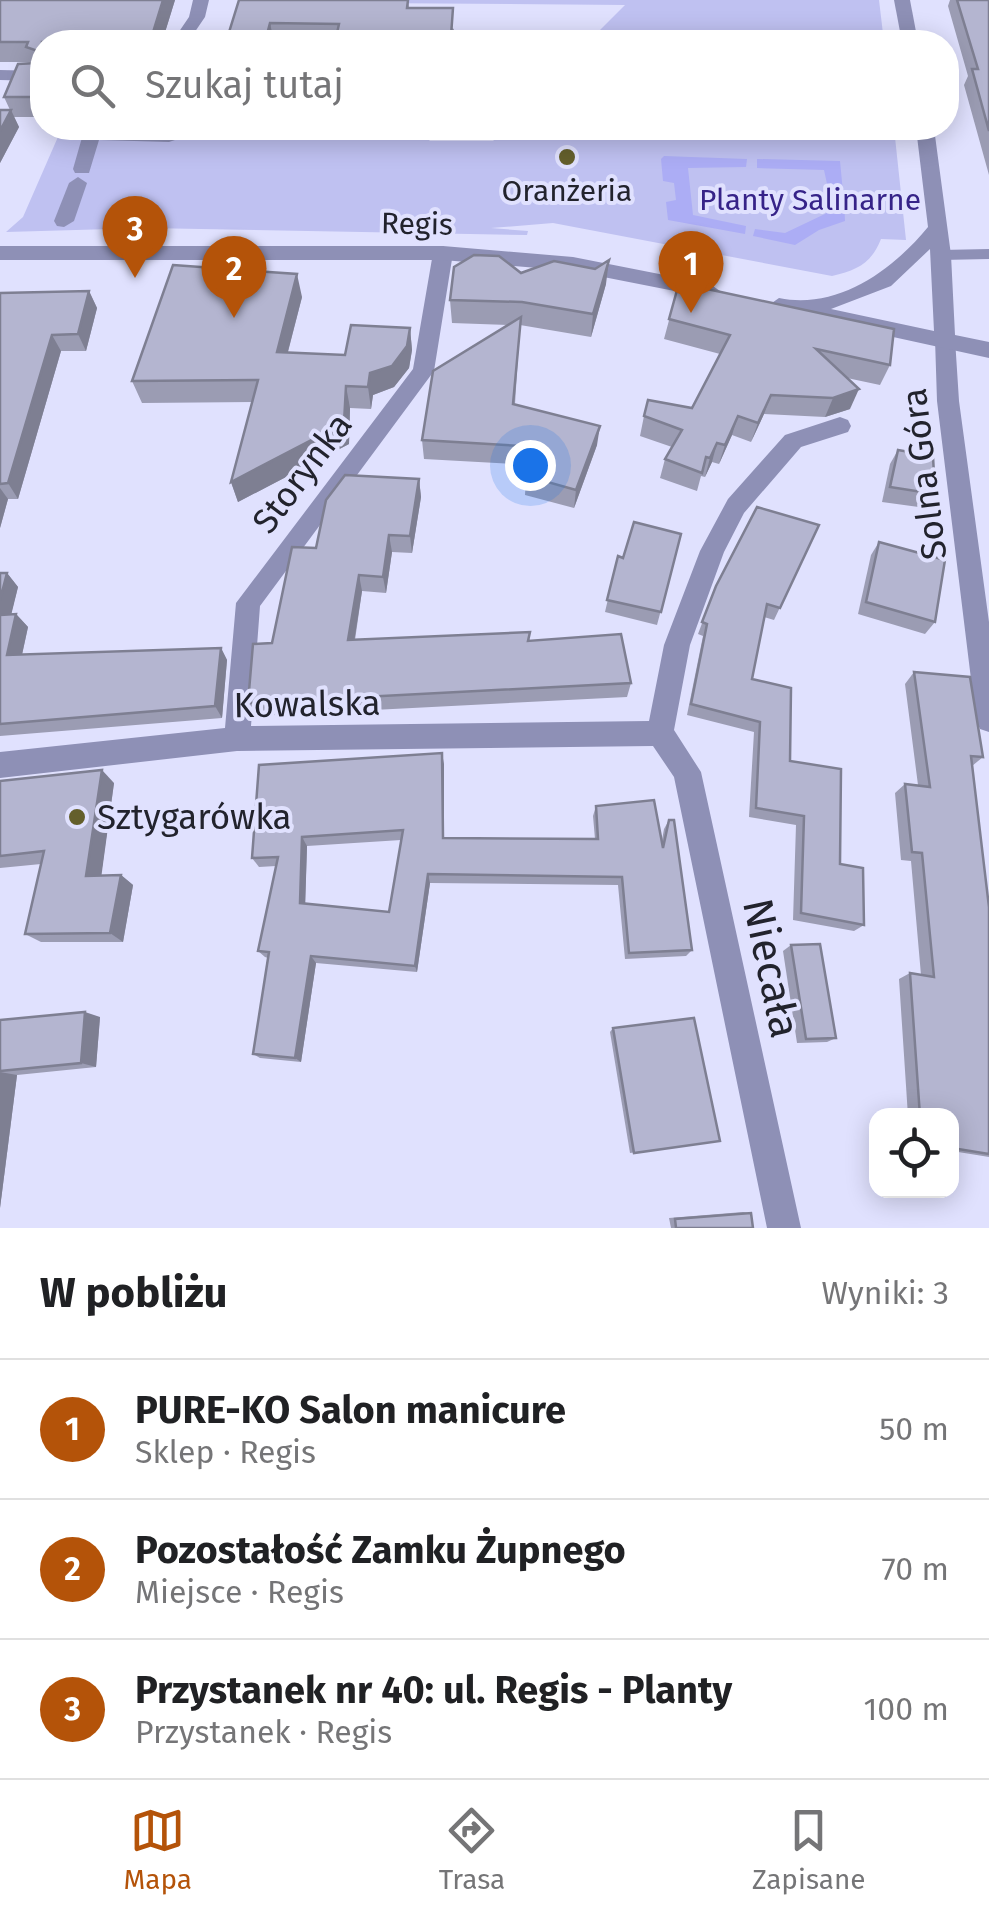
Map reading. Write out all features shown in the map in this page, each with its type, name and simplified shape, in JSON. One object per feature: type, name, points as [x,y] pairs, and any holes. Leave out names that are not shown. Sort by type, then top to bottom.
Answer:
[{"type":"street","points":[[188,30],[201,0]]},
{"type":"street","points":[[902,0],[908,30]]},
{"type":"street","points":[[0,76],[30,76]]},
{"type":"street","points":[[64,221],[90,140]]},
{"type":"street","name":"Solna Góra","points":[[927,140],[942,255],[948,401],[989,720]]},
{"type":"street","points":[[792,308],[843,301],[876,288],[910,264],[938,227]]},
{"type":"street","name":"Regis","points":[[0,253],[442,253],[572,264],[723,293]]},
{"type":"street","name":"Storynka","points":[[237,739],[248,603],[422,371],[442,253]]},
{"type":"street","points":[[757,301],[989,350]]},
{"type":"street","points":[[660,734],[678,645],[712,551],[736,506],[793,441],[840,426]]},
{"type":"street","name":"Kowalska","points":[[0,765],[237,739],[660,734]]},
{"type":"street","name":"Niecała","points":[[660,734],[686,772],[784,1228]]},
{"type":"lane","points":[[942,255],[989,254]]},
{"type":"green space","points":[[879,0],[883,30],[600,30],[625,5],[365,3]]},
{"type":"green space","name":"Planty Salinarne","points":[[57,140],[895,140],[906,240],[881,239],[862,265],[832,276],[553,223],[491,228],[528,231],[527,235],[146,228],[6,232],[23,217]]},
{"type":"shaded area","points":[[664,156],[747,159],[746,167],[688,168],[693,215],[746,226],[745,234],[668,220],[666,202],[676,200],[674,183],[663,181]]},
{"type":"shaded area","points":[[757,159],[840,161],[843,192],[829,193],[824,170],[757,168]]},
{"type":"shaded area","points":[[830,199],[844,200],[845,221],[819,230],[795,245],[753,236],[755,229],[785,233],[827,213]]},
{"type":"building","points":[[0,0],[163,0],[154,30],[30,30],[30,48],[26,47],[28,42],[0,42]]},
{"type":"building","points":[[239,0],[408,0],[407,8],[453,8],[451,30],[338,30],[339,24],[270,23],[268,30],[230,30]]},
{"type":"building","points":[[957,0],[989,0],[989,131],[972,69],[978,69]]},
{"type":"building","points":[[30,63],[30,97],[4,97],[18,64]]},
{"type":"building","points":[[0,110],[11,110],[0,131]]},
{"type":"building","points":[[474,255],[499,256],[521,273],[554,261],[595,269],[609,260],[593,314],[522,302],[450,300],[454,267]]},
{"type":"building","points":[[173,265],[297,274],[277,352],[345,355],[351,325],[410,328],[407,346],[392,366],[370,373],[368,387],[346,386],[344,423],[231,482],[258,380],[132,381]]},
{"type":"building","points":[[679,283],[894,329],[890,365],[816,349],[859,389],[833,398],[771,395],[758,423],[738,416],[725,445],[717,443],[710,458],[706,457],[702,473],[665,459],[682,430],[644,416],[648,400],[692,408],[730,335],[669,319]]},
{"type":"building","points":[[89,291],[78,334],[52,335],[8,483],[0,484],[0,293]]},
{"type":"building","points":[[521,317],[513,404],[600,426],[576,490],[526,476],[538,447],[422,440],[433,371]]},
{"type":"building","points":[[898,450],[933,456],[935,494],[890,487]]},
{"type":"building","points":[[345,475],[419,479],[410,536],[389,535],[383,577],[359,575],[348,640],[530,632],[528,641],[621,634],[631,683],[248,703],[253,644],[272,643],[292,547],[316,548],[326,500]]},
{"type":"building","points":[[757,507],[819,525],[780,608],[767,604],[752,679],[791,688],[790,761],[841,769],[840,864],[863,868],[864,925],[801,913],[804,816],[756,808],[760,722],[691,704],[707,624],[702,622]]},
{"type":"building","points":[[634,522],[681,534],[661,612],[607,600],[618,556],[623,558]]},
{"type":"building","points":[[879,542],[945,560],[935,622],[866,602]]},
{"type":"building","points":[[0,573],[7,573],[0,600]]},
{"type":"building","points":[[16,614],[7,655],[221,648],[215,706],[0,724],[0,615]]},
{"type":"building","points":[[914,672],[970,677],[983,757],[971,756],[989,907],[989,1154],[959,1149],[959,1108],[919,1108],[910,973],[934,977],[922,853],[912,852],[905,784],[930,787]]},
{"type":"building","points":[[442,753],[443,838],[598,839],[596,806],[654,800],[663,848],[669,820],[674,820],[692,950],[629,953],[622,877],[428,874],[415,966],[311,956],[295,1058],[253,1054],[269,952],[258,951],[278,857],[252,858],[259,765]],"holes":[[[403,830],[389,912],[300,903],[302,837]]]},
{"type":"building","points":[[102,770],[86,876],[121,875],[110,933],[25,934],[44,851],[0,856],[0,781]]},
{"type":"building","points":[[820,944],[836,1038],[806,1039],[791,945]]},
{"type":"building","points":[[85,1012],[81,1063],[0,1071],[0,1020]]},
{"type":"building","points":[[694,1018],[720,1141],[634,1153],[613,1028]]},
{"type":"building","points":[[751,1213],[753,1228],[676,1228],[675,1219]]},
{"type":"place","name":"Oranżeria","points":[[567,157]]},
{"type":"place","name":"Przystanek nr 40: ul. Regis - Planty","points":[[135,278]]},
{"type":"place","name":"PURE-KO Salon manicure","points":[[691,313]]},
{"type":"place","name":"Pozostałość Zamku Żupnego","points":[[234,318]]},
{"type":"place","name":"Sztygarówka","points":[[77,817]]}]
